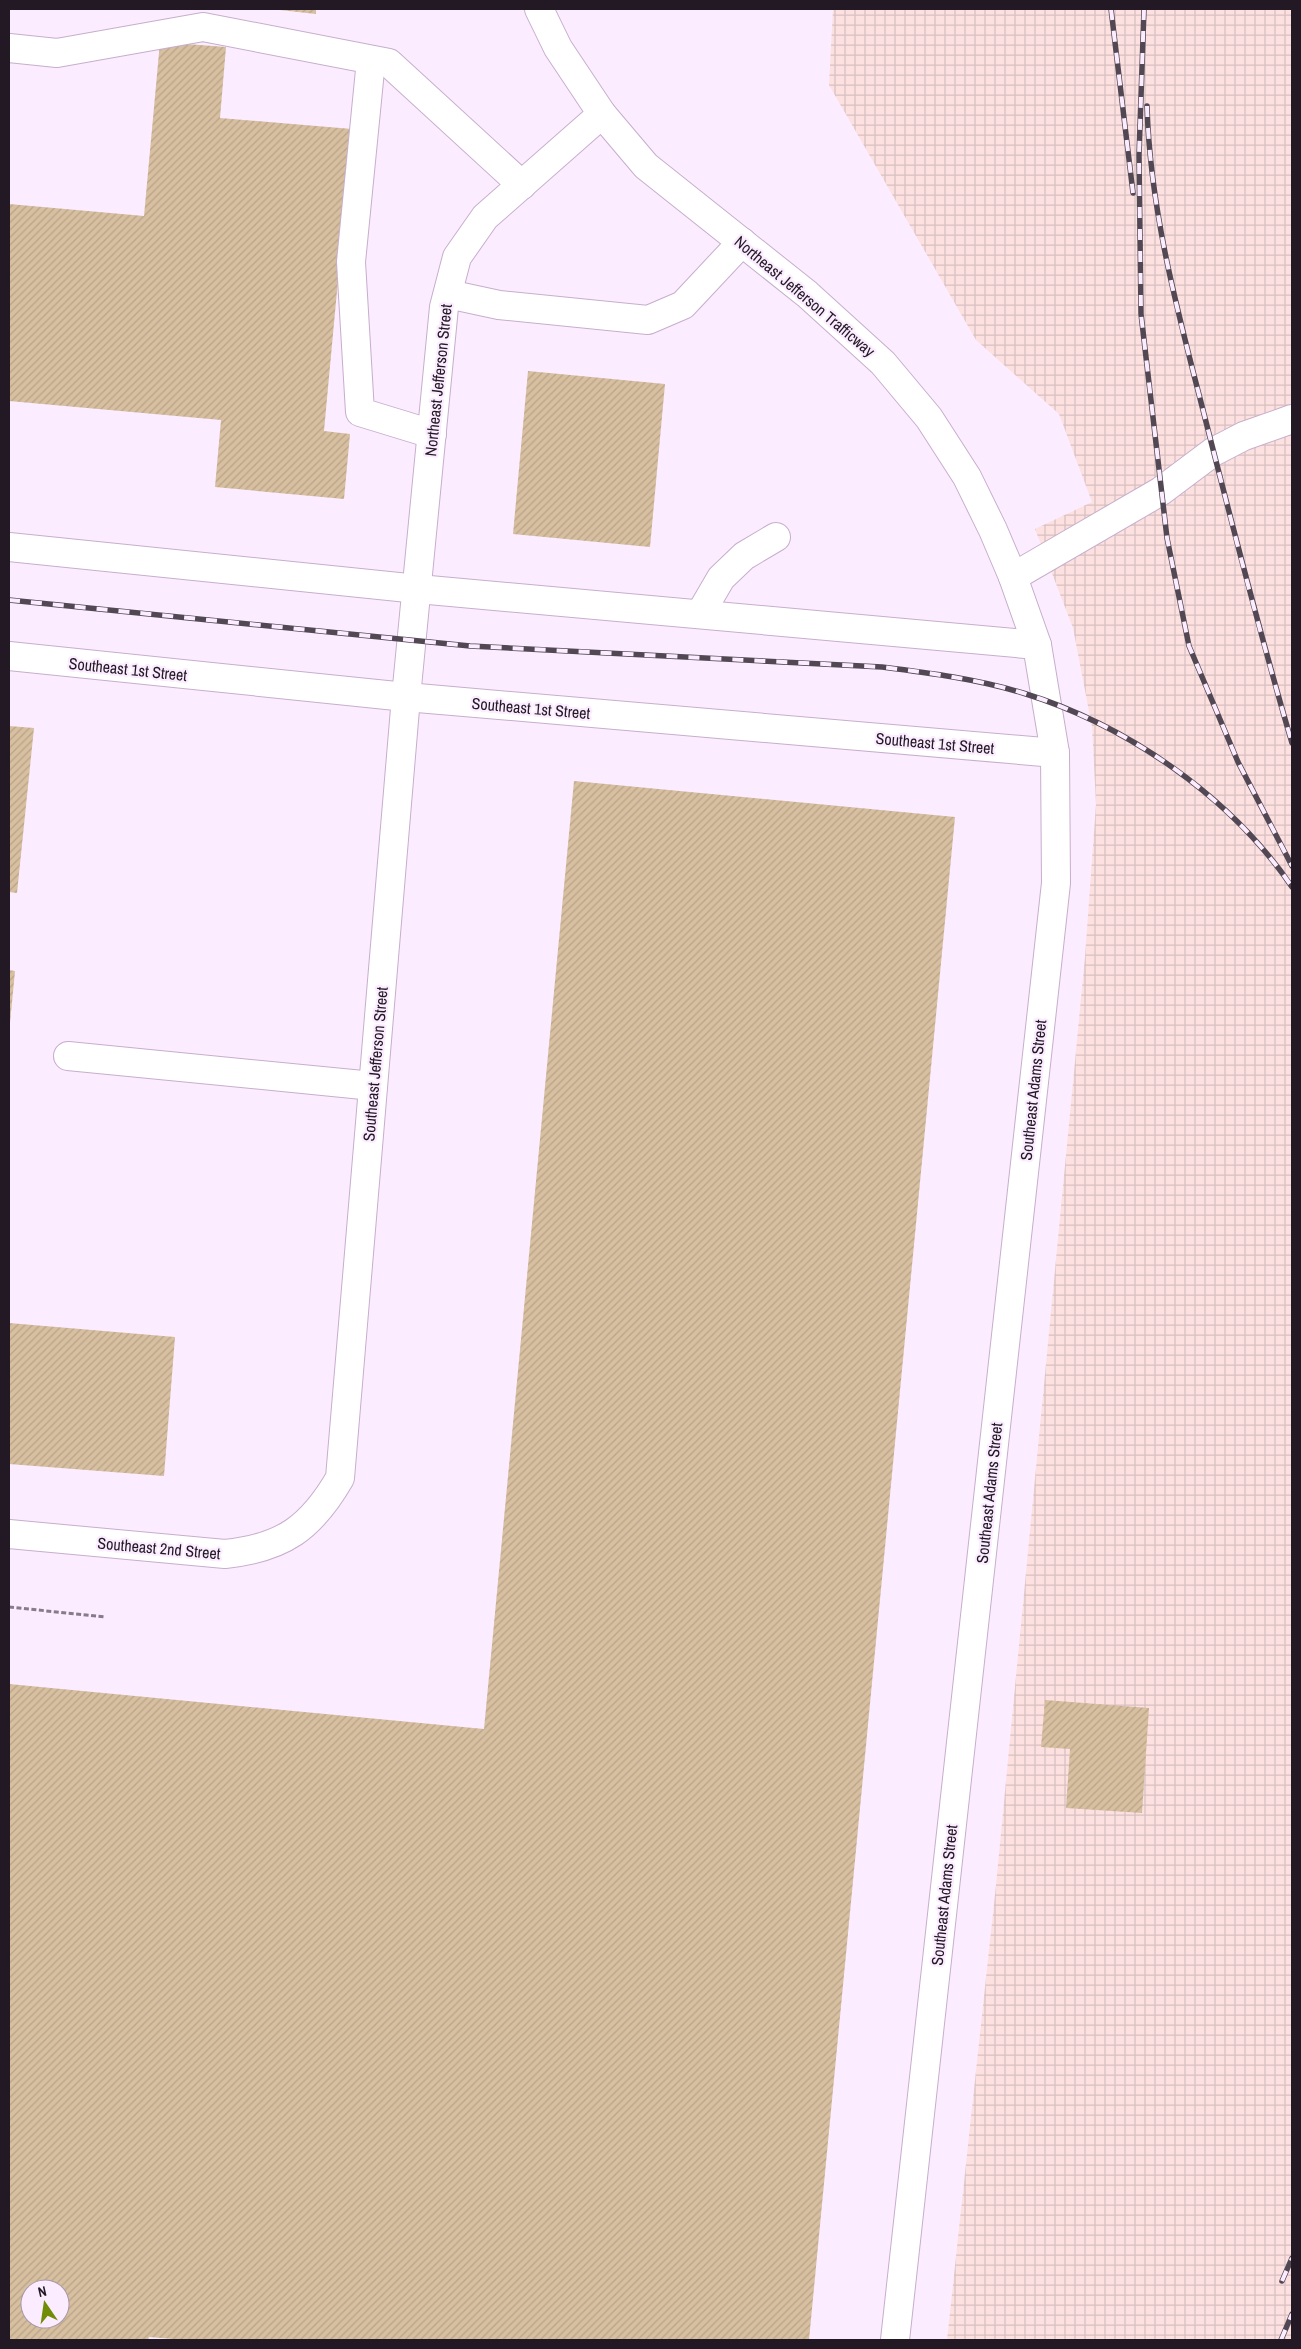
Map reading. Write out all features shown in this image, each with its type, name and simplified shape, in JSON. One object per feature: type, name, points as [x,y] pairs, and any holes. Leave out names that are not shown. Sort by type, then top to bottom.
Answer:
[{"type":"street","name":"Northeast Jefferson Trafficway","points":[[539,9],[558,48],[602,114],[646,166],[808,294],[883,364],[929,418],[967,477],[994,530],[1014,577],[1037,645]]},
{"type":"street","points":[[9,48],[57,53],[203,27],[389,63],[522,185]]},
{"type":"street","points":[[371,60],[351,262],[360,412],[432,434]]},
{"type":"street","name":"Northeast Jefferson Street","points":[[418,589],[444,307],[457,257],[486,217],[602,114]]},
{"type":"street","points":[[448,294],[499,305],[648,320],[684,305],[742,242]]},
{"type":"street","points":[[1014,577],[1161,491],[1213,452],[1244,436],[1292,419]]},
{"type":"street","points":[[700,614],[722,578],[744,556],[776,537]]},
{"type":"street","points":[[9,547],[418,589],[1037,645]]},
{"type":"street","name":"Southeast Jefferson Street","points":[[303,1526],[328,1499],[340,1478],[406,697],[418,589]]},
{"type":"street","name":"Southeast Adams Street","points":[[895,2340],[1056,883],[1054,753],[1037,645]]},
{"type":"street","name":"Southeast 1st Street","points":[[9,656],[406,697],[1054,753]]},
{"type":"street","points":[[68,1056],[373,1086]]},
{"type":"street","name":"Southeast 2nd Street","points":[[9,1534],[225,1554],[254,1551],[292,1534],[303,1526]]},
{"type":"path","points":[[9,1607],[105,1616]]},
{"type":"shaded area","points":[[833,9],[1292,9],[1292,2340],[947,2340],[996,1885],[1085,957],[1096,804],[1092,727],[1073,628],[1035,529],[1092,502],[1059,414],[976,340],[829,85]]},
{"type":"building","points":[[271,9],[316,9],[316,14]]},
{"type":"building","points":[[160,42],[226,47],[220,118],[352,129],[324,431],[350,434],[344,499],[215,487],[221,420],[9,401],[9,204],[144,216]]},
{"type":"building","points":[[528,371],[665,384],[650,547],[513,534]]},
{"type":"building","points":[[9,726],[34,728],[17,893],[9,892]]},
{"type":"building","points":[[574,781],[955,817],[809,2340],[185,2340],[149,2337],[148,2340],[9,2340],[9,1684],[484,1729]]},
{"type":"building","points":[[9,970],[15,971],[10,1023],[9,1023]]},
{"type":"building","points":[[9,1323],[175,1337],[164,1476],[9,1464]]},
{"type":"building","points":[[1045,1700],[1149,1708],[1142,1813],[1066,1808],[1070,1749],[1041,1747]]},
{"type":"railway","points":[[1111,9],[1133,193]]},
{"type":"railway","points":[[1144,9],[1139,155],[1141,314],[1167,538],[1189,646],[1238,762],[1292,866]]},
{"type":"railway","points":[[1147,106],[1149,145],[1159,223],[1175,300],[1246,579],[1292,743]]},
{"type":"railway","points":[[9,600],[470,646],[882,667],[971,680],[1023,693],[1062,707],[1100,724],[1174,768],[1239,823],[1267,854],[1292,887]]},
{"type":"railway","points":[[1282,2281],[1292,2258]]},
{"type":"railway","points":[[1281,2340],[1292,2314]]}]
